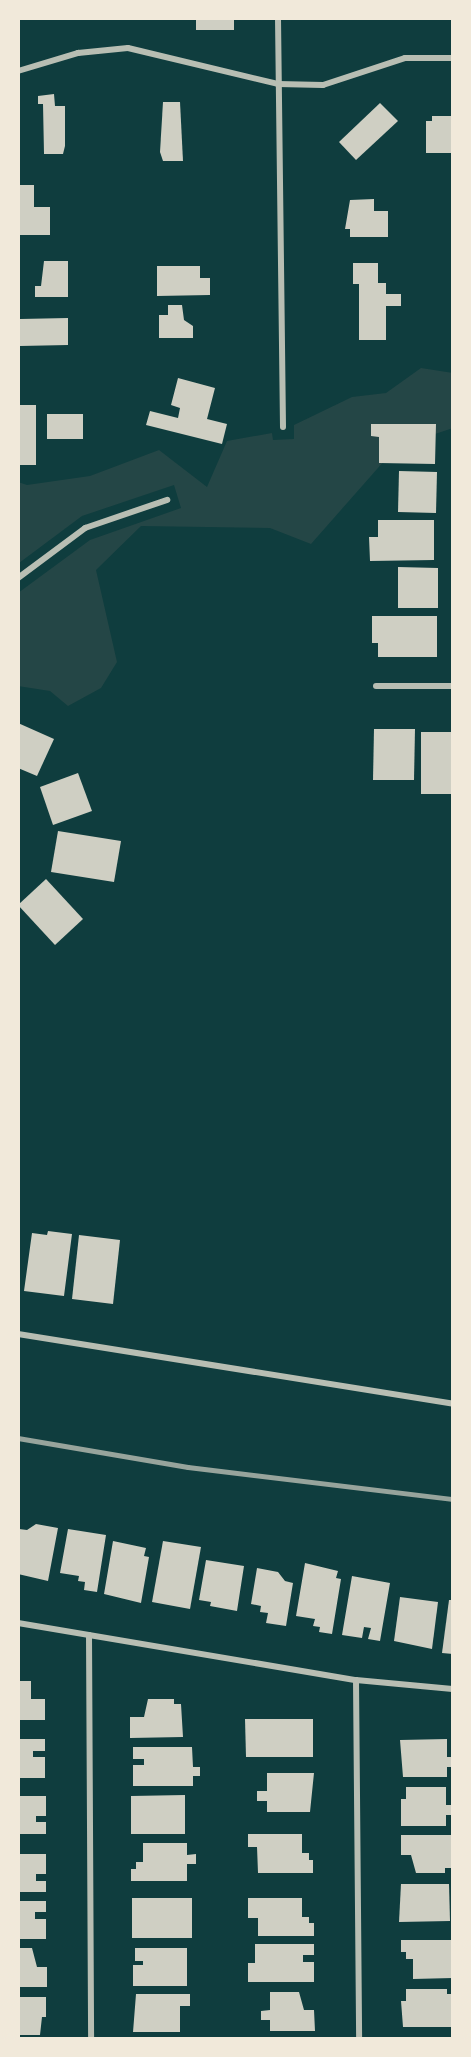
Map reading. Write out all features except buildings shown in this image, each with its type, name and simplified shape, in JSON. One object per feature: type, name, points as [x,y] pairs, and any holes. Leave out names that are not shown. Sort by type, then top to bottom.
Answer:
[{"type":"street","points":[[278,18],[283,427]]},
{"type":"street","points":[[18,71],[78,53],[128,48],[278,84],[323,85],[405,58],[453,58]]},
{"type":"street","points":[[18,578],[85,528],[167,500]]},
{"type":"street","points":[[375,686],[453,687]]},
{"type":"street","points":[[18,1334],[453,1404]]},
{"type":"street","points":[[18,1623],[356,1680],[453,1689]]},
{"type":"street","points":[[89,1635],[91,2039]]},
{"type":"street","points":[[356,1680],[359,2039]]},
{"type":"shaded area","points":[[421,368],[453,373],[453,428],[417,440],[385,460],[311,544],[270,528],[141,526],[96,570],[117,662],[101,688],[68,706],[50,691],[18,686],[18,593],[90,540],[181,508],[174,485],[82,516],[19,563],[18,482],[27,485],[90,476],[159,450],[207,487],[227,441],[272,433],[273,440],[294,439],[294,425],[352,397],[386,393]]},
{"type":"railway","points":[[18,1438],[188,1467],[453,1499]]}]
